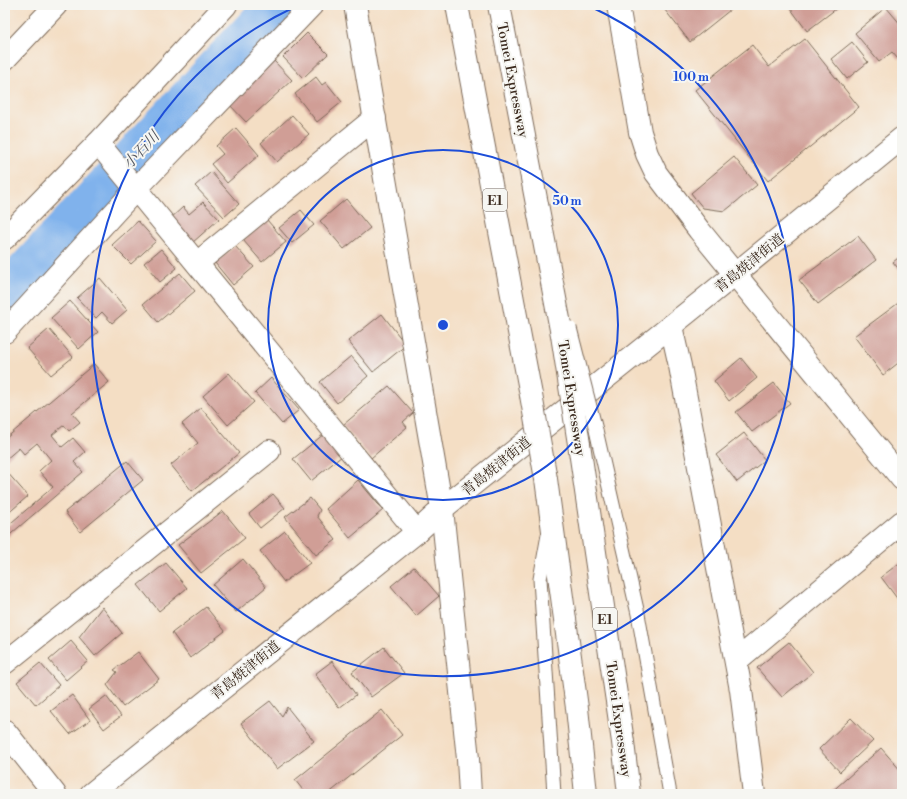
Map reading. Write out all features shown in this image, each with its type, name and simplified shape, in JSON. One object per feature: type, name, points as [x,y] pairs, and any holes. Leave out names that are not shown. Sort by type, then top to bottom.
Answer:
[{"type":"main road","points":[[5,59],[56,5]]},
{"type":"main road","points":[[7,230],[98,143],[226,5]]},
{"type":"main road","points":[[5,332],[136,189],[312,5]]},
{"type":"main road","points":[[355,5],[442,509],[468,759],[470,794]]},
{"type":"main road","name":"E1","points":[[457,5],[531,395],[551,516],[577,708],[586,794]]},
{"type":"main road","name":"Tomei Expressway","points":[[499,5],[532,180],[566,332],[580,444],[624,742],[629,794]]},
{"type":"main road","points":[[618,5],[640,132],[647,154],[656,173],[699,230],[902,479]]},
{"type":"main road","points":[[197,263],[375,118]]},
{"type":"main road","name":"青島焼津街道","points":[[91,794],[417,532],[442,509],[736,274],[902,138]]},
{"type":"main road","points":[[98,143],[417,532]]},
{"type":"main road","points":[[671,326],[682,374],[742,690],[754,794]]},
{"type":"main road","points":[[5,663],[269,451]]},
{"type":"main road","points":[[736,661],[902,522]]},
{"type":"main road","points":[[5,731],[55,794]]},
{"type":"lane","points":[[566,332],[596,430],[638,614],[670,794]]},
{"type":"lane","points":[[551,516],[540,579],[554,794]]},
{"type":"building","points":[[661,5],[726,5],[730,10],[690,42]]},
{"type":"building","points":[[788,5],[841,5],[807,31]]},
{"type":"building","points":[[886,7],[902,26],[902,56],[898,59],[892,52],[879,62],[855,33]]},
{"type":"building","points":[[307,33],[328,54],[303,78],[283,57]]},
{"type":"building","points":[[805,39],[859,107],[768,181],[695,90],[752,45],[769,67]]},
{"type":"building","points":[[852,42],[868,62],[847,79],[831,59]]},
{"type":"building","points":[[274,61],[292,80],[246,122],[228,103]]},
{"type":"building","points":[[316,77],[322,85],[326,82],[342,102],[317,122],[295,94]]},
{"type":"building","points":[[292,115],[309,134],[277,162],[261,143]]},
{"type":"building","points":[[236,128],[259,155],[227,183],[211,164],[223,154],[216,146]]},
{"type":"building","points":[[734,157],[757,185],[725,211],[703,208],[691,193]]},
{"type":"building","points":[[211,172],[239,204],[224,217],[195,186]]},
{"type":"building","points":[[346,199],[370,228],[344,249],[320,221]]},
{"type":"building","points":[[203,202],[219,219],[192,243],[170,219],[183,207],[189,214]]},
{"type":"building","points":[[301,210],[314,225],[292,243],[279,228]]},
{"type":"building","points":[[267,220],[286,242],[262,262],[243,240]]},
{"type":"building","points":[[138,221],[156,241],[131,264],[112,245]]},
{"type":"building","points":[[858,236],[876,260],[818,304],[799,280]]},
{"type":"building","points":[[235,246],[254,267],[233,285],[215,263]]},
{"type":"building","points":[[161,249],[177,268],[160,282],[144,263]]},
{"type":"building","points":[[902,255],[902,273],[893,262]]},
{"type":"building","points":[[180,273],[195,291],[158,322],[143,304]]},
{"type":"building","points":[[100,278],[127,310],[112,323],[102,312],[96,318],[77,298]]},
{"type":"building","points":[[70,301],[98,332],[79,349],[51,318]]},
{"type":"building","points":[[901,301],[902,360],[883,375],[854,336]]},
{"type":"building","points":[[382,314],[406,345],[373,372],[348,341]]},
{"type":"building","points":[[49,329],[73,357],[51,375],[27,348]]},
{"type":"building","points":[[351,356],[368,376],[337,403],[320,382]]},
{"type":"building","points":[[741,358],[757,378],[729,401],[714,381]]},
{"type":"building","points":[[94,364],[109,382],[72,413],[80,422],[69,431],[64,425],[52,435],[62,447],[73,438],[85,452],[74,462],[83,472],[5,539],[5,528],[53,487],[39,471],[51,460],[37,443],[24,454],[19,448],[5,460],[5,439]]},
{"type":"building","points":[[229,373],[254,402],[228,425],[203,396]]},
{"type":"building","points":[[271,378],[299,410],[282,424],[255,393]]},
{"type":"building","points":[[774,383],[790,403],[752,432],[736,412]]},
{"type":"building","points":[[389,386],[413,413],[403,422],[407,427],[371,458],[343,425]]},
{"type":"building","points":[[201,408],[239,453],[192,491],[171,465],[198,443],[182,424]]},
{"type":"building","points":[[744,433],[765,460],[737,482],[716,455]]},
{"type":"building","points":[[324,434],[342,456],[311,481],[293,459]]},
{"type":"building","points":[[127,461],[143,480],[80,532],[65,512]]},
{"type":"building","points":[[6,471],[28,496],[5,516],[5,472]]},
{"type":"building","points":[[358,480],[383,510],[350,538],[326,509]]},
{"type":"building","points":[[273,494],[285,508],[260,528],[249,514]]},
{"type":"building","points":[[310,498],[320,510],[317,516],[336,540],[316,555],[285,517]]},
{"type":"building","points":[[223,511],[245,538],[201,573],[178,545]]},
{"type":"building","points":[[285,531],[310,563],[284,582],[260,551]]},
{"type":"building","points":[[243,559],[266,587],[236,612],[213,585]]},
{"type":"building","points":[[902,561],[902,605],[881,577]]},
{"type":"building","points":[[166,563],[187,588],[159,611],[138,585]]},
{"type":"building","points":[[414,567],[439,596],[416,616],[391,586]]},
{"type":"building","points":[[102,607],[122,633],[95,656],[79,637]]},
{"type":"building","points":[[206,607],[225,631],[190,658],[172,633]]},
{"type":"building","points":[[71,641],[88,661],[66,680],[49,660]]},
{"type":"building","points":[[789,642],[813,672],[782,697],[757,668]]},
{"type":"building","points":[[384,647],[404,673],[371,697],[352,672]]},
{"type":"building","points":[[138,652],[159,679],[123,707],[107,685],[117,672],[114,670]]},
{"type":"building","points":[[332,661],[356,695],[339,708],[315,674]]},
{"type":"building","points":[[40,663],[59,685],[36,705],[17,682]]},
{"type":"building","points":[[72,695],[90,720],[70,734],[51,711]]},
{"type":"building","points":[[106,696],[121,716],[104,729],[89,709]]},
{"type":"building","points":[[270,701],[282,716],[287,707],[314,741],[277,769],[241,723]]},
{"type":"building","points":[[382,710],[402,735],[328,794],[306,794],[295,780]]},
{"type":"building","points":[[851,718],[873,741],[840,772],[819,749]]},
{"type":"building","points":[[881,748],[902,772],[902,788],[896,794],[829,794]]},
{"type":"waterway","name":"小石川","points":[[5,295],[277,5]]}]
